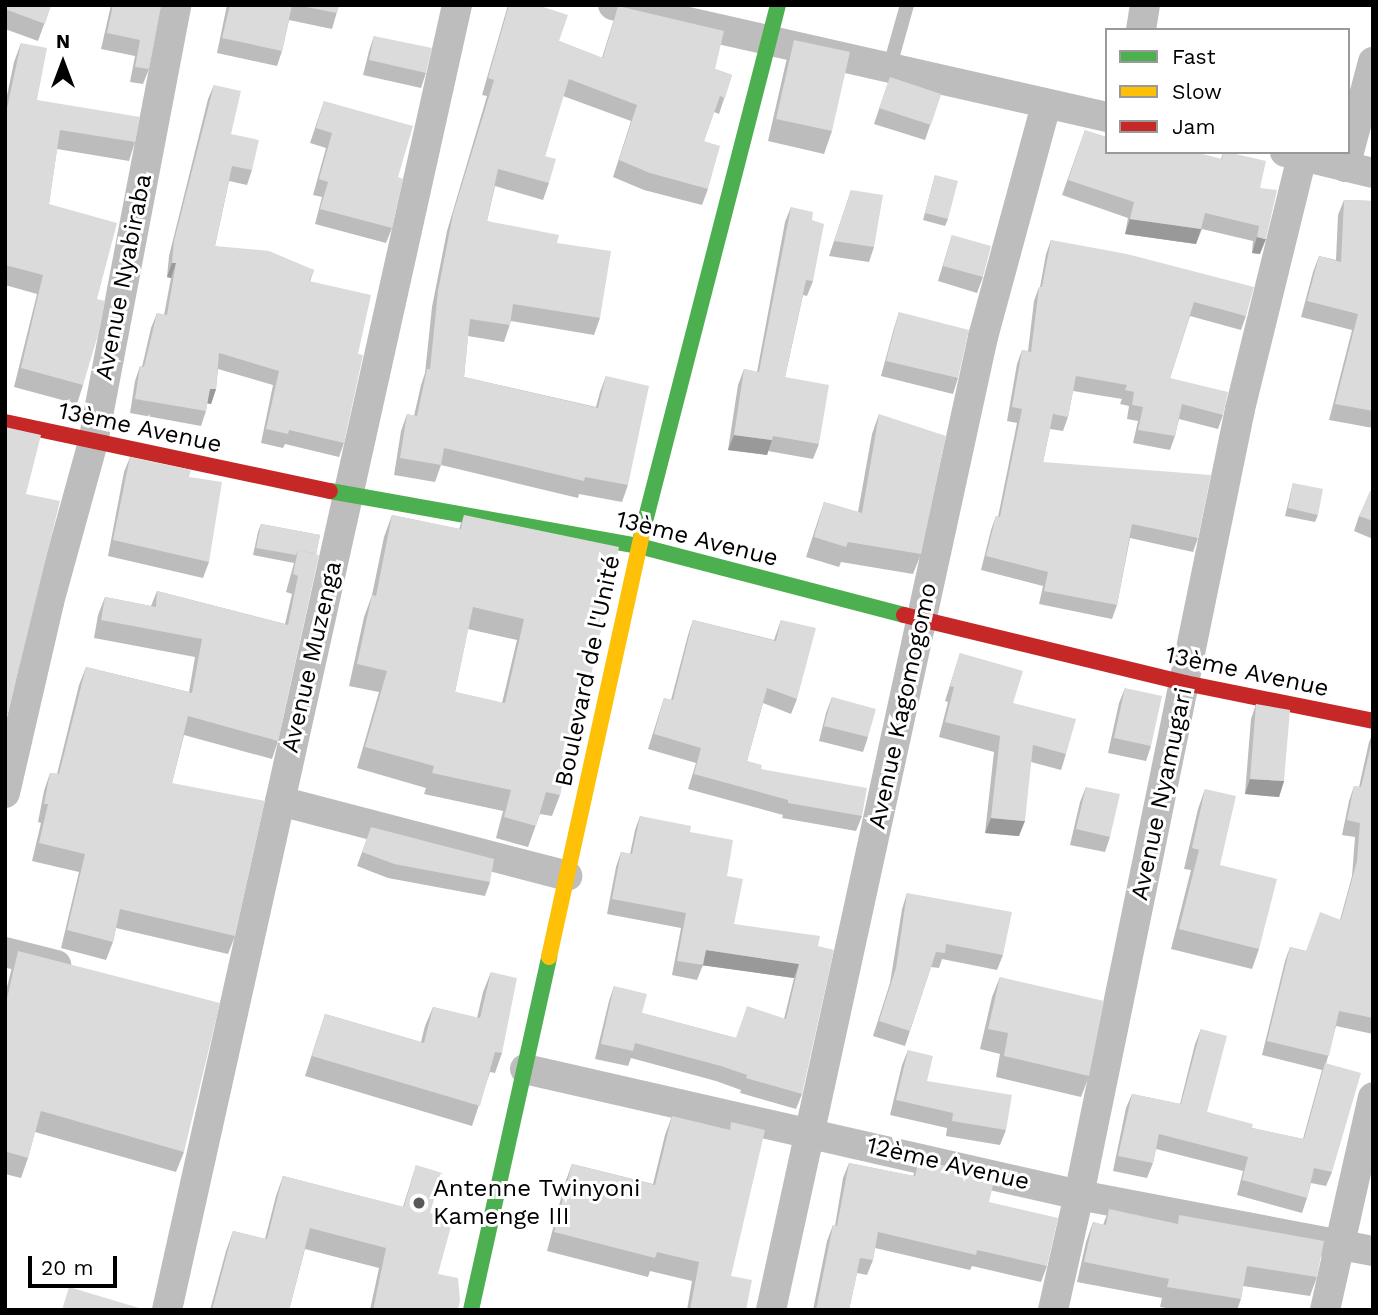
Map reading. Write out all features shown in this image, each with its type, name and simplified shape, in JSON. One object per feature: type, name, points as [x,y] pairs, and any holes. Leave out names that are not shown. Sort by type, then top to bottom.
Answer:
[{"type":"street","name":"Avenue Nyabiraba","points":[[5,793],[49,602],[93,442],[176,5]]},
{"type":"street","name":"Avenue Muzenga","points":[[167,1310],[221,1006],[280,801],[457,5]]},
{"type":"street","points":[[612,5],[656,10],[768,41],[1105,117]]},
{"type":"street","name":"Boulevard de l'Unité","points":[[471,1310],[639,546],[778,5]]},
{"type":"street","points":[[1141,28],[1145,5]]},
{"type":"street","points":[[1293,154],[1359,170],[1373,62]]},
{"type":"street","name":"Avenue Kagomogomo","points":[[771,1310],[984,337],[1046,105]]},
{"type":"street","name":"Avenue Nyamugari","points":[[1053,1310],[1293,154]]},
{"type":"street","name":"13ème Avenue","points":[[5,422],[348,495],[639,546],[921,619],[1185,683],[1373,721]]},
{"type":"street","points":[[280,801],[567,877]]},
{"type":"street","points":[[5,952],[86,972]]},
{"type":"street","name":"12ème Avenue","points":[[525,1069],[812,1132],[1079,1195],[1373,1251]]},
{"type":"street","points":[[1325,1310],[1373,1097]]},
{"type":"lane","points":[[889,69],[907,5]]},
{"type":"building","points":[[5,5],[51,5],[45,24],[5,9]]},
{"type":"building","points":[[113,5],[161,5],[149,69],[135,67],[140,40],[107,33]]},
{"type":"building","points":[[230,5],[292,5],[282,51],[222,38]]},
{"type":"building","points":[[296,5],[339,5],[337,13]]},
{"type":"building","points":[[509,5],[537,5],[568,15],[559,41],[603,58],[618,6],[724,31],[715,69],[732,75],[725,98],[720,96],[704,141],[720,146],[708,189],[650,173],[619,160],[637,105],[569,79],[545,156],[556,159],[549,183],[498,169],[487,221],[559,235],[557,243],[611,251],[600,318],[513,304],[510,325],[470,319],[464,377],[598,408],[606,376],[649,386],[628,485],[585,477],[584,481],[444,448],[441,465],[400,458],[407,414],[417,416],[427,369],[430,369],[438,291],[453,214],[494,80],[488,78]]},
{"type":"building","points":[[374,36],[432,48],[426,73],[369,60]]},
{"type":"building","points":[[794,40],[850,52],[832,131],[776,119]]},
{"type":"building","points":[[21,43],[47,48],[37,100],[140,117],[135,142],[60,130],[49,204],[117,223],[97,299],[105,301],[100,328],[83,385],[21,368],[43,275],[5,265],[5,113]]},
{"type":"building","points":[[890,77],[941,94],[931,125],[879,108]]},
{"type":"building","points":[[214,85],[241,91],[231,134],[259,140],[252,170],[232,166],[215,246],[269,251],[314,270],[309,281],[371,295],[358,354],[363,355],[344,443],[289,430],[288,434],[266,429],[279,371],[219,353],[216,389],[210,389],[206,411],[135,399],[140,366],[144,367],[157,313],[167,315],[176,263],[172,263],[174,241]]},
{"type":"building","points":[[324,101],[413,126],[398,177],[403,179],[392,228],[320,209],[328,182],[319,179],[332,133],[316,128]]},
{"type":"building","points":[[1085,130],[1105,136],[1105,154],[1203,154],[1222,159],[1223,154],[1236,154],[1266,161],[1260,188],[1277,190],[1266,239],[1257,237],[1259,226],[1205,213],[1201,229],[1130,219],[1134,202],[1068,180]]},
{"type":"building","points":[[935,175],[958,181],[948,219],[925,213]]},
{"type":"building","points":[[851,190],[883,195],[874,247],[834,241]]},
{"type":"building","points":[[1344,200],[1373,201],[1373,411],[1335,404],[1358,314],[1307,301],[1319,256],[1341,262]]},
{"type":"building","points":[[791,207],[813,212],[812,220],[824,224],[813,281],[806,280],[785,377],[829,385],[819,444],[773,436],[772,440],[734,435],[744,369],[759,372]]},
{"type":"building","points":[[952,235],[991,246],[983,277],[943,266]]},
{"type":"building","points":[[1051,240],[1127,254],[1254,287],[1246,316],[1194,302],[1170,378],[1228,392],[1223,415],[1182,404],[1175,436],[1138,430],[1143,407],[1132,405],[1134,392],[1125,390],[1127,385],[1076,376],[1068,417],[1053,414],[1043,462],[1211,475],[1198,538],[1132,524],[1117,605],[1044,591],[1048,572],[986,556],[996,516],[1000,517],[1022,409],[1012,407],[1022,350],[1031,352],[1039,287],[1042,287]]},
{"type":"building","points":[[899,312],[969,330],[958,378],[886,361]]},
{"type":"building","points":[[879,414],[946,436],[921,554],[848,542],[846,547],[814,537],[824,502],[862,513]]},
{"type":"building","points":[[5,427],[41,435],[26,494],[60,501],[5,725]]},
{"type":"building","points":[[130,457],[191,470],[189,477],[222,482],[209,562],[113,540]]},
{"type":"building","points":[[1293,483],[1323,489],[1318,515],[1288,508]]},
{"type":"building","points":[[1370,491],[1373,492],[1373,521],[1359,516]]},
{"type":"building","points":[[392,515],[461,529],[464,515],[619,547],[584,708],[577,706],[560,795],[546,792],[536,826],[504,817],[511,790],[432,773],[434,766],[365,747],[387,671],[357,664],[372,595],[376,596]],"holes":[[[473,607],[524,619],[505,703],[455,692]]]},
{"type":"building","points":[[261,524],[320,535],[316,554],[298,550],[296,555],[256,548]]},
{"type":"building","points":[[298,550],[319,555],[278,741],[188,716],[172,783],[265,801],[235,936],[120,909],[113,942],[67,930],[85,854],[39,843],[48,804],[44,804],[50,773],[59,774],[86,667],[192,693],[202,639],[101,620],[105,597],[156,607],[157,591],[288,625],[298,576],[293,574]]},
{"type":"building","points":[[693,620],[776,641],[781,620],[816,628],[797,699],[767,688],[747,761],[762,765],[761,769],[867,788],[862,816],[788,803],[788,800],[694,774],[701,748],[654,734],[664,698],[673,700]]},
{"type":"building","points":[[960,653],[1023,671],[1013,703],[1076,719],[1066,754],[1033,745],[1025,821],[991,818],[1000,736],[945,722],[954,687],[950,686]]},
{"type":"building","points":[[1125,688],[1162,696],[1151,746],[1114,738]]},
{"type":"building","points":[[832,697],[876,709],[868,737],[824,726]]},
{"type":"building","points":[[1256,704],[1290,710],[1284,781],[1250,779]]},
{"type":"building","points":[[1373,737],[1373,1018],[1339,1011],[1329,1056],[1267,1041],[1290,947],[1306,951],[1320,912],[1341,920],[1357,861],[1360,823],[1347,820],[1354,786],[1361,787]]},
{"type":"building","points":[[1086,787],[1120,794],[1110,837],[1076,829]]},
{"type":"building","points":[[1205,789],[1236,796],[1220,865],[1277,879],[1259,949],[1179,929],[1199,850],[1192,848]]},
{"type":"building","points":[[640,816],[691,826],[690,832],[733,840],[727,876],[743,879],[734,924],[820,936],[818,946],[834,950],[802,1094],[746,1078],[747,1075],[721,1066],[635,1043],[633,1051],[601,1044],[614,986],[647,994],[642,1013],[736,1038],[747,1006],[786,1019],[799,964],[706,950],[703,965],[677,961],[686,913],[612,899],[621,852],[632,854]]},
{"type":"building","points":[[371,827],[494,859],[490,882],[394,864],[362,852]]},
{"type":"building","points":[[907,893],[1012,912],[1003,955],[946,944],[945,953],[936,952],[910,1031],[879,1021],[896,968]]},
{"type":"building","points":[[18,951],[220,1003],[184,1152],[41,1111],[28,1158],[7,1152],[5,1159],[5,1007]]},
{"type":"building","points":[[491,972],[517,978],[502,1053],[495,1052],[480,1106],[312,1056],[325,1014],[424,1043],[433,1007],[480,1018]]},
{"type":"building","points":[[1000,977],[1104,1001],[1089,1076],[1004,1056],[1008,1033],[988,1029]]},
{"type":"building","points":[[1201,1029],[1227,1036],[1207,1112],[1253,1124],[1252,1128],[1304,1139],[1325,1063],[1361,1073],[1332,1172],[1314,1168],[1307,1198],[1242,1180],[1248,1157],[1159,1134],[1153,1163],[1118,1156],[1132,1094],[1181,1104]]},
{"type":"building","points":[[908,1050],[933,1056],[927,1081],[1012,1095],[1006,1130],[952,1121],[953,1113],[896,1100]]},
{"type":"building","points":[[672,1116],[730,1130],[731,1122],[765,1130],[731,1276],[752,1280],[746,1310],[690,1310],[699,1262],[657,1252],[655,1258],[554,1232],[572,1164],[655,1185]]},
{"type":"building","points":[[919,1160],[995,1177],[989,1202],[1058,1218],[1047,1266],[977,1250],[976,1255],[878,1232],[873,1260],[860,1258],[849,1310],[816,1310],[849,1163],[915,1176]]},
{"type":"building","points":[[416,1165],[442,1173],[430,1213],[453,1219],[438,1274],[458,1278],[458,1310],[373,1310],[386,1248],[310,1228],[289,1310],[212,1310],[233,1231],[267,1239],[283,1176],[404,1207]]},
{"type":"building","points":[[1109,1209],[1178,1224],[1179,1215],[1324,1241],[1317,1277],[1247,1266],[1241,1299],[1167,1287],[1169,1279],[1084,1262],[1093,1222],[1106,1225]]},
{"type":"building","points":[[69,1287],[146,1310],[62,1310]]},
{"type":"traffic: fast","points":[[641,537],[778,5]]},
{"type":"traffic: fast","points":[[330,491],[639,546],[904,615]]},
{"type":"traffic: fast","points":[[471,1310],[549,957]]},
{"type":"traffic: slow","points":[[549,957],[641,537]]},
{"type":"traffic: jam","points":[[5,422],[330,491]]},
{"type":"traffic: jam","points":[[904,615],[1185,683],[1373,721]]},
{"type":"place","name":"Antenne Twinyoni Kamenge III","points":[[419,1203]]}]
